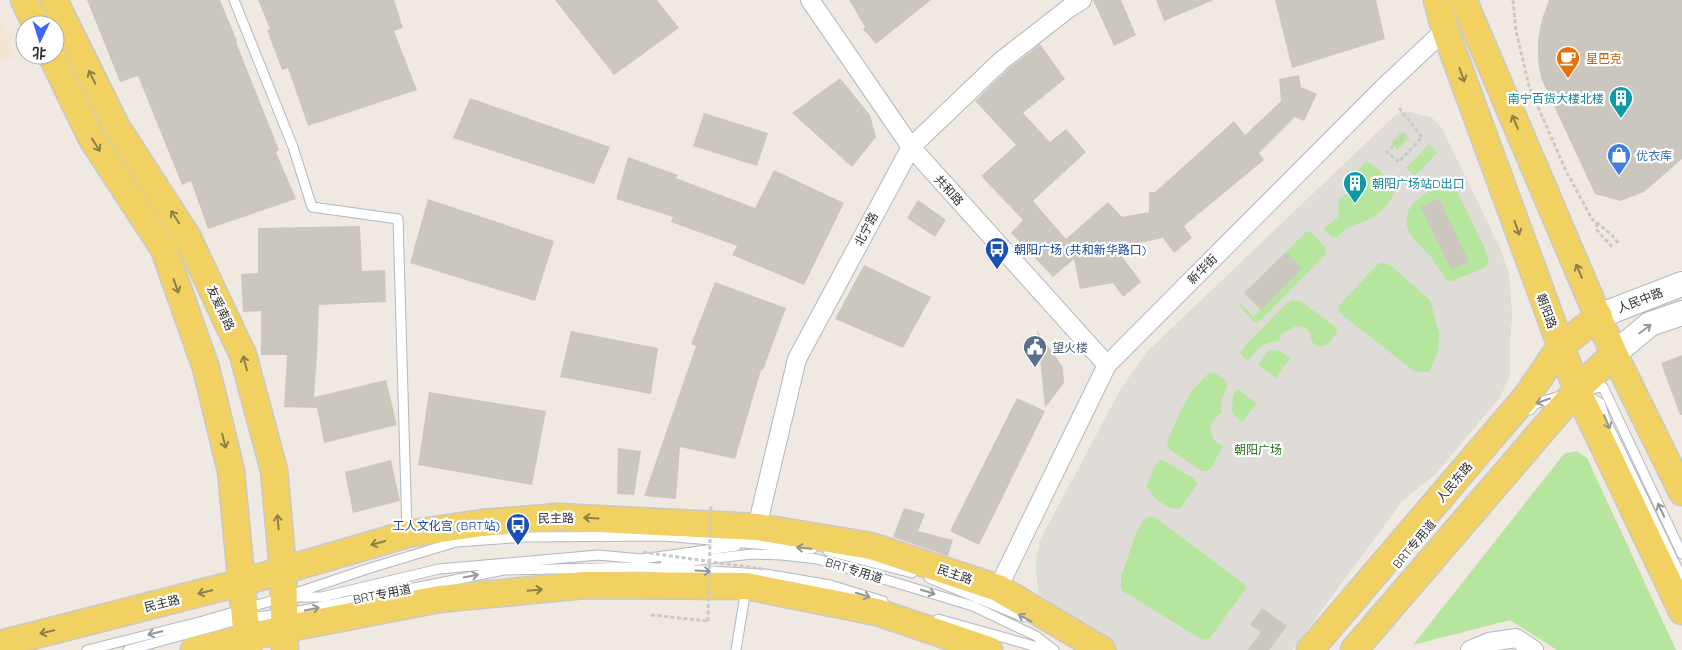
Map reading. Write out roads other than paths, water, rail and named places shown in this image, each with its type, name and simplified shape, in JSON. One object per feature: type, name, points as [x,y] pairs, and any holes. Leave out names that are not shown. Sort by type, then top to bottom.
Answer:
[{"type":"main road","points":[[24,0],[31,15]]},
{"type":"main road","name":"友爱南路","points":[[54,0],[116,126],[187,236],[243,355],[274,470],[283,570],[284,622]]},
{"type":"main road","name":"朝阳路","points":[[1438,0],[1446,30],[1577,390],[1682,611]]},
{"type":"main road","points":[[1469,3],[1614,354],[1682,492]]},
{"type":"main road","name":"新华街","points":[[1446,30],[1469,3]]},
{"type":"main road","points":[[56,65],[92,139],[164,249],[206,368],[232,471],[246,629]]},
{"type":"main road","name":"人民中路","points":[[1599,316],[1682,284]]},
{"type":"main road","points":[[1354,650],[1577,390],[1614,354],[1650,324],[1682,313]]},
{"type":"main road","name":"人民东路","points":[[1310,650],[1526,397],[1560,347],[1599,316]]},
{"type":"main road","name":"民主路","points":[[0,644],[242,582],[408,534],[482,523],[559,516],[871,546],[998,588],[1102,650]]},
{"type":"main road","points":[[194,650],[246,629],[439,598],[585,585],[754,578],[877,612],[989,650]]},
{"type":"street","name":"共和路","points":[[810,0],[911,147],[1107,365]]},
{"type":"street","name":"北宁路","points":[[755,535],[797,359],[911,147],[1001,61],[1082,0]]},
{"type":"street","name":"新华街","points":[[998,588],[1107,365],[1383,88],[1446,30]]},
{"type":"street","points":[[1470,650],[1489,642],[1516,638],[1534,650]]},
{"type":"lane","points":[[234,0],[293,147],[312,207],[398,219],[408,534]]},
{"type":"lane","points":[[1523,418],[1535,404],[1577,390],[1611,387]]},
{"type":"lane","points":[[1611,387],[1645,422],[1682,501]]},
{"type":"lane","points":[[1611,387],[1619,417],[1682,554]]},
{"type":"lane","points":[[1529,431],[1577,390]]},
{"type":"lane","points":[[1577,390],[1600,403],[1606,420],[1682,578]]},
{"type":"lane","name":"BRT专用道","points":[[284,622],[322,597],[439,569],[598,555],[642,559],[755,535]]},
{"type":"lane","name":"BRT专用道","points":[[284,622],[367,569],[456,542],[526,537],[755,535],[920,575],[1020,615],[1035,624]]},
{"type":"lane","name":"BRT专用道","points":[[640,567],[752,554],[817,559],[973,606],[1036,636],[1054,650]]},
{"type":"lane","name":"BRT专用道","points":[[284,622],[504,570],[640,567],[773,575],[830,585],[888,602]]},
{"type":"lane","points":[[736,650],[754,578]]},
{"type":"lane","points":[[925,615],[1048,650]]},
{"type":"lane","points":[[87,650],[204,621],[246,629]]},
{"type":"lane","points":[[128,650],[246,629]]},
{"type":"place","name":"星巴克","points":[[1568,79]]},
{"type":"place","name":"南宁百货大楼北楼","points":[[1621,119]]},
{"type":"place","name":"优衣库","points":[[1619,176]]},
{"type":"place","name":"朝阳广场站D出口","points":[[1355,204]]},
{"type":"place","name":"朝阳广场 (共和新华路口)","points":[[997,270]]},
{"type":"place","name":"望火楼","points":[[1035,368]]},
{"type":"place","name":"工人文化宫 (BRT站)","points":[[518,546]]},
{"type":"park label","name":"朝阳广场","points":[[1258,449]]}]
